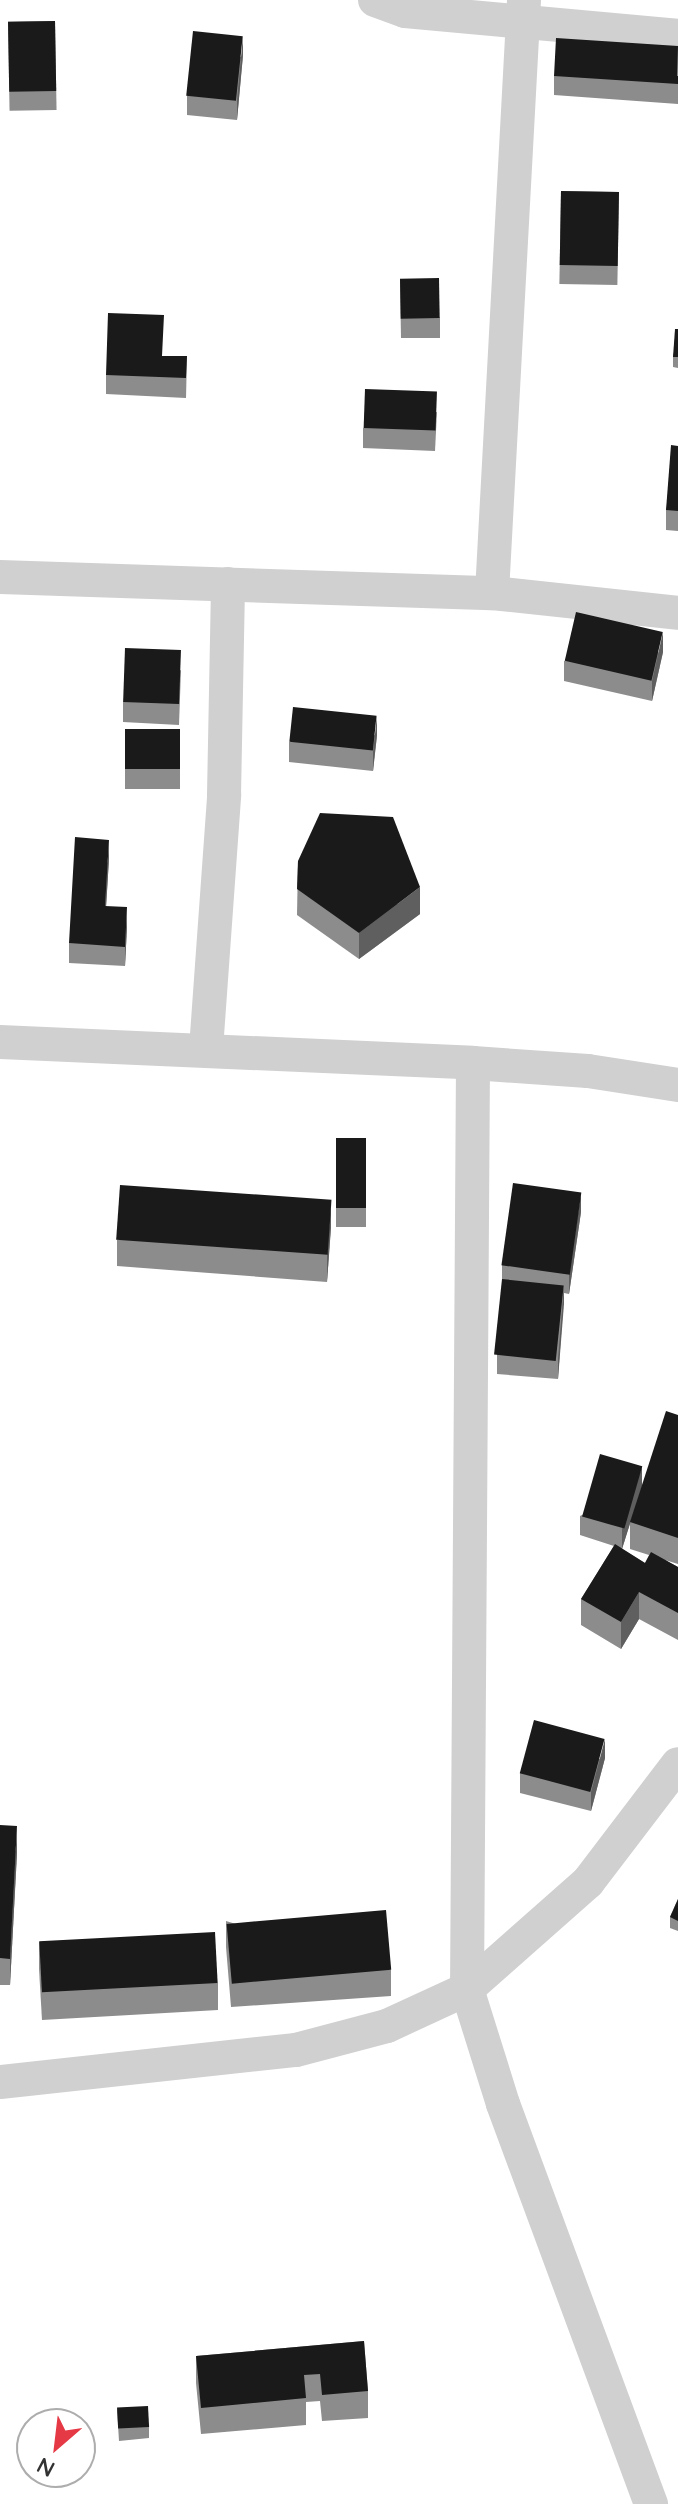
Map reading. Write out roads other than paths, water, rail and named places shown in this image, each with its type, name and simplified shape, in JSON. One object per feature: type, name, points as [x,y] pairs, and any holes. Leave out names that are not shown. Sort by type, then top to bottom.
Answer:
[{"type":"street","points":[[375,0],[405,11],[523,11],[678,36]]},
{"type":"street","points":[[492,593],[523,11]]},
{"type":"street","points":[[0,577],[492,593],[678,613]]},
{"type":"street","points":[[206,1049],[224,795],[228,584]]},
{"type":"street","points":[[0,1042],[473,1063],[588,1071],[678,1085]]},
{"type":"street","points":[[473,1063],[467,1989],[503,2104],[651,2504]]},
{"type":"street","points":[[0,2082],[296,2050],[387,2026],[467,1989],[588,1882],[678,1764]]}]
